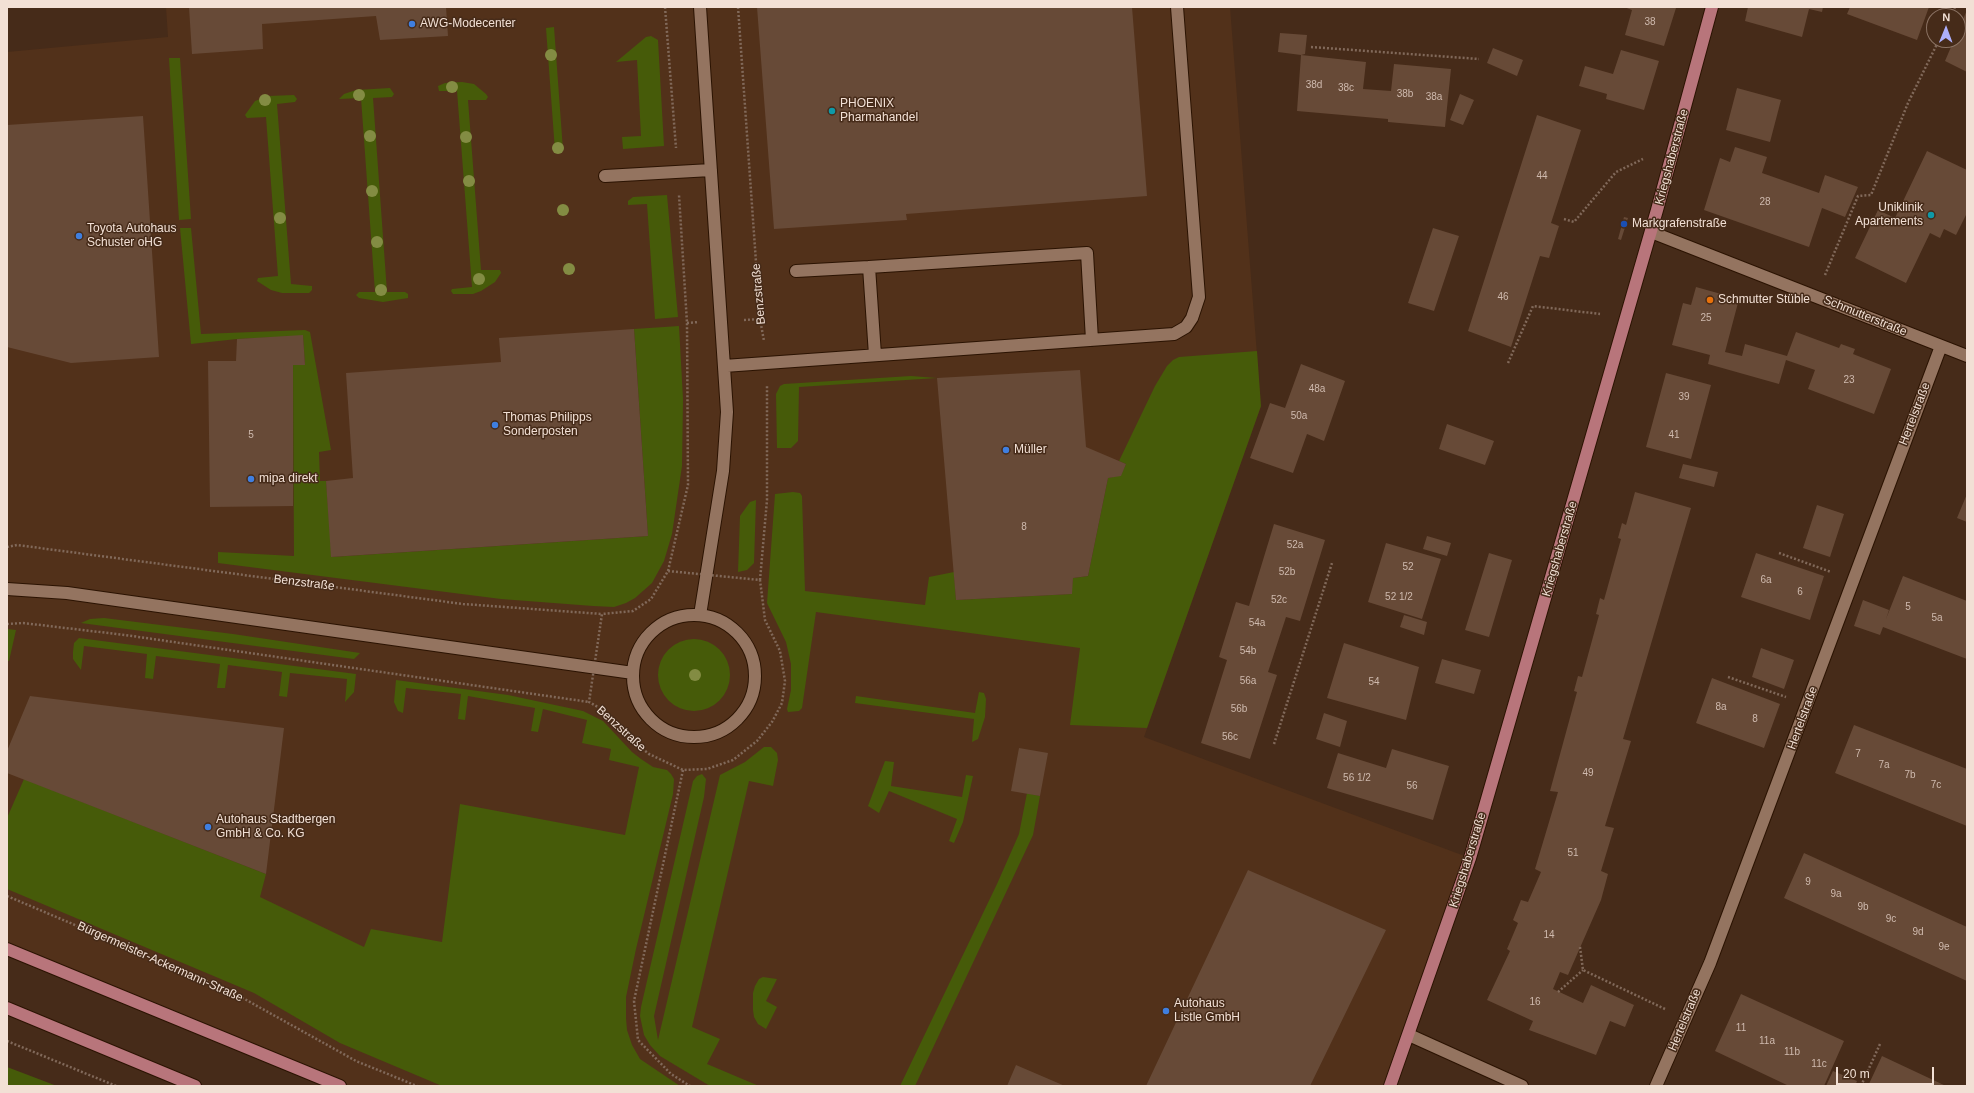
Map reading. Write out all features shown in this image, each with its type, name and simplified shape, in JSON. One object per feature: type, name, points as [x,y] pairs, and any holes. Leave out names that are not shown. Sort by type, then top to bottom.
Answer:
[{"type":"main road","name":"Kriegshaberstraße","points":[[1390,1086],[1470,858],[1651,232],[1712,7]]},
{"type":"main road","points":[[7,950],[340,1086]]},
{"type":"main road","points":[[7,1008],[196,1086]]},
{"type":"street","points":[[700,7],[727,412],[723,471],[708,575],[700,615]]},
{"type":"street","points":[[724,366],[1174,334],[1186,328],[1192,318],[1199,297],[1177,7]]},
{"type":"street","points":[[605,176],[711,170]]},
{"type":"street","name":"Schmutterstraße","points":[[1651,232],[1967,356]]},
{"type":"street","points":[[796,271],[1087,253],[1092,340]]},
{"type":"street","points":[[869,267],[875,355]]},
{"type":"street","name":"Hertelstraße","points":[[1656,1086],[1710,963],[1941,346]]},
{"type":"street","points":[[7,589],[75,594],[594,666],[633,673]]},
{"type":"street","points":[[700,615],[718,619],[733,629],[746,643],[753,659],[756,676],[753,695],[745,711],[732,725],[714,735],[694,738],[674,735],[657,725],[643,710],[635,692],[633,673],[637,653],[647,637],[662,624],[680,616],[700,615]]},
{"type":"street","points":[[1409,1035],[1522,1086]]},
{"type":"path","name":"Benzstraße","points":[[7,547],[17,545],[463,604],[602,614],[634,611],[651,599],[668,571],[688,485],[687,323],[678,172],[665,7]]},
{"type":"path","name":"Benzstraße","points":[[7,624],[23,623],[125,634],[588,702],[603,710],[624,735],[649,754],[683,770],[707,770],[733,760],[757,741],[772,722],[782,703],[785,681],[780,651],[765,620],[760,580],[767,500],[768,362],[760,319],[738,7]]},
{"type":"path","points":[[1311,47],[1479,59]]},
{"type":"path","points":[[1824,278],[1858,196],[1871,195],[1908,104],[1935,48]]},
{"type":"path","points":[[1564,219],[1574,222],[1616,172],[1643,159]]},
{"type":"path","points":[[1508,364],[1533,306],[1600,314]]},
{"type":"path","points":[[1779,553],[1853,580]]},
{"type":"path","points":[[1274,744],[1332,563]]},
{"type":"path","points":[[668,571],[760,580]]},
{"type":"path","name":"Benzstraße","points":[[588,702],[602,614]]},
{"type":"path","points":[[1728,677],[1807,705]]},
{"type":"path","points":[[683,770],[634,1001],[638,1040],[671,1074],[690,1086]]},
{"type":"path","name":"Bürgermeister-Ackermann-Straße","points":[[7,896],[232,992],[356,1061],[417,1086]]},
{"type":"path","points":[[1580,948],[1583,970]]},
{"type":"path","points":[[1558,992],[1583,970]]},
{"type":"path","points":[[1583,970],[1670,1011]]},
{"type":"path","points":[[7,1041],[116,1086]]},
{"type":"path","points":[[1861,1086],[1880,1044]]},
{"type":"shaded area","points":[[166,7],[1230,7],[1261,406],[1144,737],[1470,858],[1390,1086],[340,1086],[7,949],[7,52],[168,37]]},
{"type":"green space","points":[[554,27],[563,150],[555,151],[546,28]]},
{"type":"green space","points":[[651,36],[658,40],[664,146],[623,149],[622,137],[641,136],[637,60],[616,62],[646,37]]},
{"type":"green space","points":[[169,58],[180,58],[191,219],[179,220]]},
{"type":"green space","points":[[462,82],[474,84],[488,97],[486,100],[468,100],[481,270],[500,270],[501,273],[495,282],[473,294],[453,294],[451,291],[452,289],[472,287],[457,91],[439,91],[438,86],[445,83]]},
{"type":"green space","points":[[390,88],[394,94],[392,97],[373,98],[387,292],[405,292],[408,294],[408,298],[383,302],[359,298],[356,295],[359,292],[375,292],[361,98],[339,99],[344,94],[356,90]]},
{"type":"green space","points":[[294,95],[297,99],[295,102],[277,104],[291,284],[312,286],[312,290],[309,293],[282,293],[271,290],[257,281],[258,278],[278,276],[266,117],[247,118],[245,115],[255,101],[268,96]]},
{"type":"green space","points":[[667,195],[678,317],[655,319],[647,204],[628,205],[628,201],[633,197]]},
{"type":"green space","points":[[180,228],[191,228],[201,334],[305,330],[310,332],[331,450],[319,452],[320,481],[326,481],[332,557],[648,536],[634,329],[679,326],[683,399],[682,466],[672,534],[664,561],[652,583],[635,598],[614,607],[501,599],[218,563],[218,552],[294,556],[293,365],[305,365],[303,336],[237,339],[191,344]]},
{"type":"green space","points":[[1257,351],[1261,406],[1147,728],[1070,725],[1080,648],[816,612],[802,708],[799,711],[788,712],[787,709],[791,690],[791,664],[786,642],[767,603],[775,494],[793,492],[800,493],[802,496],[805,591],[925,605],[929,577],[954,572],[956,600],[1071,594],[1073,578],[1088,576],[1108,478],[1121,475],[1126,464],[1119,461],[1155,386],[1167,366],[1179,357]]},
{"type":"green space","points":[[911,376],[937,378],[799,387],[798,441],[791,448],[777,448],[776,394],[780,386],[784,384]]},
{"type":"green space","points":[[756,500],[754,563],[747,570],[738,572],[740,516],[750,502]]},
{"type":"green space","points":[[104,618],[233,634],[360,653],[354,659],[81,623],[90,619]]},
{"type":"green space","points":[[7,629],[16,630],[9,661],[7,661]]},
{"type":"green space","points":[[79,638],[356,674],[354,692],[345,702],[347,679],[290,673],[287,697],[279,696],[282,672],[228,665],[225,688],[217,688],[220,664],[156,656],[153,679],[145,678],[147,654],[84,646],[81,670],[73,659],[74,643]]},
{"type":"green space","points":[[694,639],[714,645],[724,655],[730,675],[724,695],[714,705],[694,711],[674,705],[664,695],[658,675],[664,655],[674,645]]},
{"type":"green space","points":[[396,680],[508,695],[583,711],[603,721],[632,752],[641,759],[653,767],[667,770],[671,774],[674,779],[673,794],[636,949],[626,997],[626,1018],[627,1030],[632,1045],[640,1059],[680,1086],[442,1086],[340,1043],[254,993],[7,889],[7,818],[24,779],[266,874],[260,897],[364,947],[371,929],[442,942],[460,804],[625,835],[639,767],[609,760],[611,749],[582,743],[587,720],[543,709],[538,732],[531,731],[535,708],[468,696],[465,720],[458,719],[461,694],[406,688],[403,713],[398,711],[394,702]]},
{"type":"green space","points":[[979,692],[984,693],[986,699],[985,717],[978,739],[972,742],[974,719],[855,703],[856,696],[975,713]]},
{"type":"green space","points":[[764,747],[771,747],[777,753],[778,760],[773,786],[749,781],[692,1027],[720,1039],[707,1064],[759,1086],[710,1086],[660,1056],[650,1045],[644,1035],[640,1016],[641,1007],[693,781],[697,776],[702,774],[706,779],[704,797],[654,1016],[658,1040],[720,775],[745,762]]},
{"type":"green space","points":[[885,761],[894,762],[891,786],[962,797],[966,775],[973,776],[963,822],[954,843],[949,841],[957,819],[889,791],[879,813],[868,806]]},
{"type":"green space","points":[[1027,793],[1040,796],[1033,835],[915,1086],[900,1086],[997,884],[1019,834]]},
{"type":"green space","points":[[763,977],[777,979],[766,1001],[777,1007],[766,1029],[758,1024],[754,1017],[753,1010],[753,993],[755,986],[759,979]]},
{"type":"green space","points":[[7,1067],[57,1086],[7,1086]]},
{"type":"building","points":[[189,7],[446,7],[448,36],[380,40],[376,16],[262,24],[263,49],[192,54]]},
{"type":"building","points":[[757,7],[1132,7],[1147,196],[906,214],[907,220],[774,229]]},
{"type":"building","points":[[1624,7],[1676,8],[1664,46],[1625,35],[1632,10]]},
{"type":"building","points":[[1748,7],[1823,7],[1822,12],[1809,9],[1802,37],[1745,21]]},
{"type":"building","points":[[1850,7],[1929,7],[1926,8],[1926,15],[1917,40],[1847,14]]},
{"type":"building","points":[[1967,10],[1967,72],[1945,61],[1951,48],[1966,48]]},
{"type":"building","points":[[1280,33],[1307,35],[1305,54],[1301,55],[1278,52]]},
{"type":"building","points":[[1493,48],[1523,60],[1517,76],[1487,63]]},
{"type":"building","points":[[1621,50],[1659,61],[1644,110],[1606,99],[1607,94],[1579,86],[1585,66],[1613,74]]},
{"type":"building","points":[[1301,55],[1366,62],[1363,89],[1391,91],[1394,64],[1451,69],[1445,127],[1388,122],[1388,119],[1297,111]]},
{"type":"building","points":[[1737,88],[1781,100],[1770,142],[1726,130]]},
{"type":"building","points":[[1460,94],[1474,100],[1463,125],[1450,120]]},
{"type":"building","points":[[1537,115],[1581,130],[1551,223],[1559,226],[1549,258],[1540,256],[1511,347],[1468,331]]},
{"type":"building","name":"Toyota Autohaus Schuster oHG","points":[[143,116],[159,357],[71,363],[7,347],[7,125]]},
{"type":"building","points":[[1735,147],[1767,157],[1762,173],[1819,193],[1825,175],[1858,187],[1845,217],[1822,208],[1809,247],[1704,210],[1720,158],[1730,162]]},
{"type":"building","name":"Uniklinik Apartements","points":[[1927,151],[1967,170],[1967,213],[1956,235],[1944,229],[1940,238],[1930,233],[1906,283],[1855,258],[1878,210],[1895,218]]},
{"type":"building","points":[[1624,217],[1628,218],[1621,240],[1618,239]]},
{"type":"building","points":[[1433,228],[1459,236],[1434,311],[1408,303]]},
{"type":"building","points":[[1696,287],[1739,299],[1725,352],[1742,356],[1745,344],[1787,356],[1796,332],[1839,348],[1841,344],[1855,349],[1853,354],[1891,369],[1874,414],[1808,389],[1815,370],[1786,360],[1779,384],[1708,364],[1710,355],[1672,345],[1683,303],[1691,305]]},
{"type":"building","name":"Thomas Philipps Sonderposten","points":[[634,329],[648,536],[331,557],[326,481],[353,478],[346,373],[501,362],[499,338]]},
{"type":"building","points":[[303,335],[305,365],[293,365],[293,506],[210,507],[208,361],[236,361],[237,339]]},
{"type":"building","points":[[1301,364],[1345,381],[1324,441],[1307,434],[1293,473],[1250,458],[1270,403],[1285,408]]},
{"type":"building","points":[[1080,370],[1086,447],[1126,464],[1121,476],[1108,478],[1088,576],[1073,578],[1072,594],[956,600],[937,378]]},
{"type":"building","points":[[1666,373],[1711,385],[1691,459],[1646,447]]},
{"type":"building","points":[[1447,424],[1494,441],[1485,465],[1439,449]]},
{"type":"building","points":[[1683,464],[1718,472],[1714,487],[1679,478]]},
{"type":"building","points":[[1635,492],[1691,508],[1623,739],[1631,741],[1605,826],[1614,828],[1601,871],[1608,874],[1601,900],[1568,975],[1560,972],[1553,989],[1583,1003],[1591,985],[1634,1005],[1625,1027],[1610,1021],[1596,1055],[1529,1030],[1533,1021],[1487,1000],[1510,951],[1507,949],[1518,923],[1513,920],[1521,900],[1528,902],[1541,872],[1535,869],[1558,792],[1550,791],[1577,692],[1574,691],[1578,676],[1582,677],[1599,615],[1596,614],[1600,598],[1604,600],[1621,539],[1618,538],[1622,523],[1626,525]]},
{"type":"building","points":[[1967,494],[1967,522],[1957,518]]},
{"type":"building","points":[[1817,505],[1844,514],[1830,557],[1803,548]]},
{"type":"building","points":[[1274,524],[1325,540],[1300,621],[1286,617],[1268,672],[1277,675],[1250,759],[1201,743],[1227,660],[1219,657],[1236,602],[1249,606]]},
{"type":"building","points":[[1427,536],[1451,543],[1447,556],[1423,549]]},
{"type":"building","points":[[1386,543],[1441,559],[1422,619],[1368,602]]},
{"type":"building","points":[[1489,553],[1512,560],[1489,637],[1465,630]]},
{"type":"building","points":[[1756,553],[1824,576],[1810,620],[1741,597]]},
{"type":"building","points":[[1903,576],[1967,601],[1967,659],[1883,627],[1880,635],[1854,626],[1863,600],[1889,610],[1886,619]]},
{"type":"building","points":[[1404,615],[1427,622],[1424,635],[1400,627]]},
{"type":"building","points":[[1344,643],[1419,667],[1406,720],[1327,698]]},
{"type":"building","points":[[1761,648],[1794,660],[1784,689],[1752,677]]},
{"type":"building","points":[[1442,659],[1481,670],[1474,694],[1435,683]]},
{"type":"building","points":[[1712,678],[1780,704],[1764,748],[1696,723]]},
{"type":"building","name":"Autohaus Stadtbergen GmbH & Co. KG","points":[[30,696],[284,728],[266,874],[7,773],[7,751]]},
{"type":"building","points":[[1324,713],[1347,721],[1340,747],[1316,739]]},
{"type":"building","points":[[1854,725],[1967,769],[1967,826],[1835,773]]},
{"type":"building","points":[[1019,748],[1048,753],[1040,796],[1011,791]]},
{"type":"building","points":[[1392,749],[1449,766],[1433,820],[1327,788],[1338,753],[1386,768]]},
{"type":"building","points":[[1804,853],[1967,927],[1967,981],[1784,898]]},
{"type":"building","points":[[1248,870],[1386,930],[1310,1086],[1146,1086]]},
{"type":"building","points":[[1741,994],[1844,1041],[1824,1086],[1789,1086],[1715,1051]]},
{"type":"building","points":[[1882,1056],[1946,1086],[1868,1086]]},
{"type":"building","points":[[1016,1065],[1065,1086],[1007,1086]]},
{"type":"building","points":[[1833,1071],[1857,1081],[1855,1086],[1826,1086]]},
{"type":"place","name":"AWG-Modecenter","points":[[412,24]]},
{"type":"place","name":"PHOENIX Pharmahandel","points":[[832,111]]},
{"type":"place","name":"Uniklinik Apartements","points":[[1931,215]]},
{"type":"place","name":"Markgrafenstraße","points":[[1624,224]]},
{"type":"place","name":"Toyota Autohaus Schuster oHG","points":[[79,236]]},
{"type":"place","name":"Schmutter Stüble","points":[[1710,300]]},
{"type":"place","name":"Thomas Philipps Sonderposten","points":[[495,425]]},
{"type":"place","name":"Müller","points":[[1006,450]]},
{"type":"place","name":"mipa direkt","points":[[251,479]]},
{"type":"place","name":"Autohaus Stadtbergen GmbH & Co. KG","points":[[208,827]]},
{"type":"place","name":"Autohaus Listle GmbH","points":[[1166,1011]]}]
